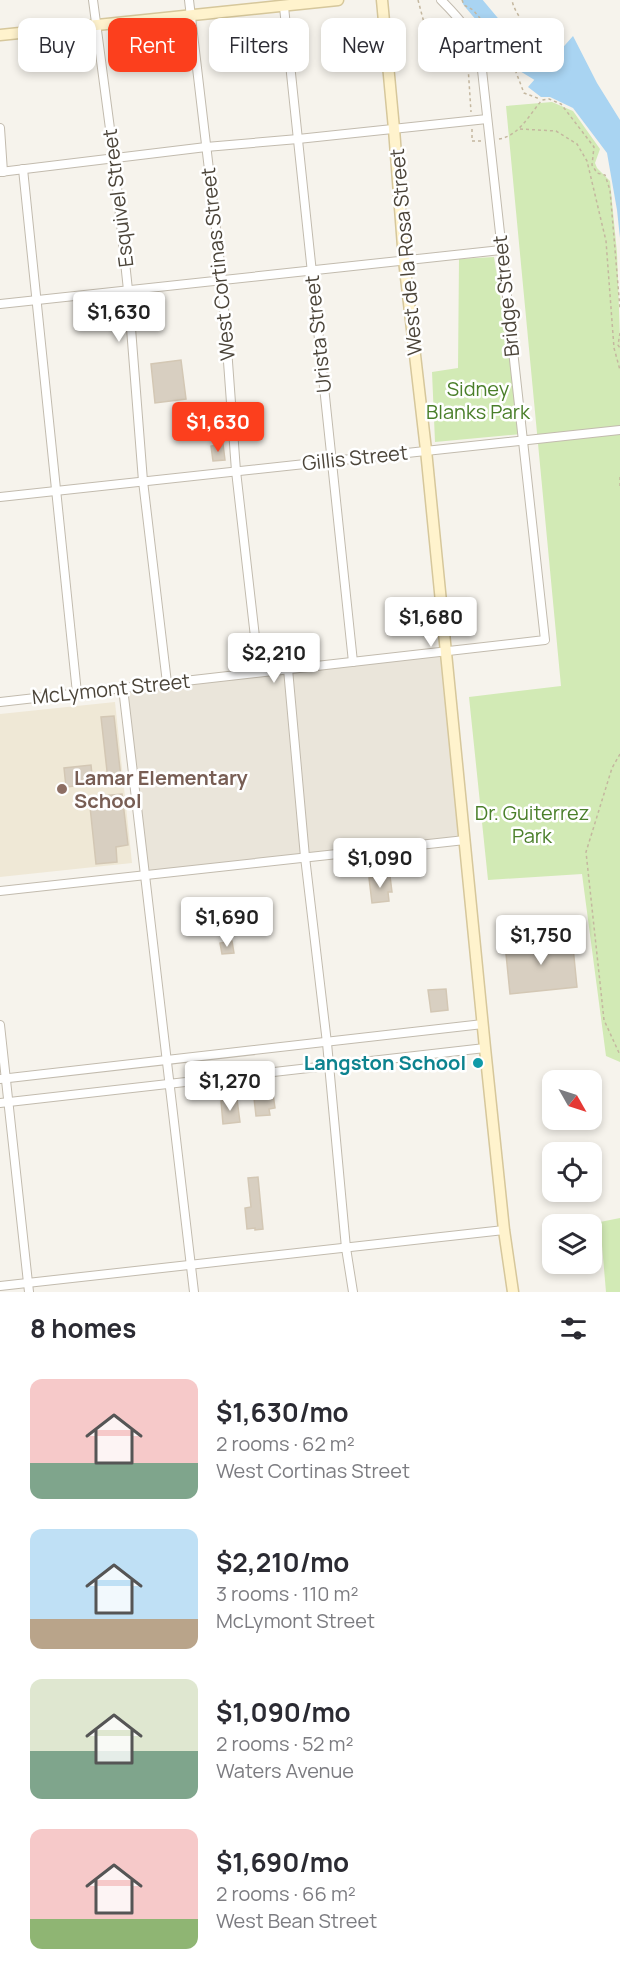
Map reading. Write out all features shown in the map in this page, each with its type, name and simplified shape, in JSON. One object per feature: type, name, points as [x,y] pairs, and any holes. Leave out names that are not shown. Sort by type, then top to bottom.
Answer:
[{"type":"street","name":"Esquivel Street","points":[[93,0],[95,18]]},
{"type":"street","name":"West Cortinas Street","points":[[189,0],[222,280],[236,471],[259,672]]},
{"type":"street","points":[[96,25],[191,16],[266,4],[284,7],[338,0]]},
{"type":"street","name":"West de la Rosa Street","points":[[382,0],[404,260],[426,450],[504,1230],[513,1292]]},
{"type":"street","name":"Bridge Street","points":[[441,0],[458,18]]},
{"type":"street","name":"Urista Street","points":[[284,7],[353,662]]},
{"type":"street","name":"Esquivel Street","points":[[96,25],[114,159],[128,290],[143,482],[166,683]]},
{"type":"street","points":[[0,35],[18,33]]},
{"type":"street","name":"Bridge Street","points":[[482,72],[545,640]]},
{"type":"street","points":[[0,128],[2,172],[206,147],[488,119]]},
{"type":"street","points":[[23,170],[77,693]]},
{"type":"street","points":[[0,304],[501,250]]},
{"type":"street","name":"Gillis Street","points":[[0,497],[620,430]]},
{"type":"street","name":"McLymont Street","points":[[0,702],[545,640]]},
{"type":"street","points":[[288,669],[305,857],[327,1043],[346,1248],[353,1292]]},
{"type":"street","points":[[123,688],[194,1292]]},
{"type":"street","points":[[0,891],[465,840]]},
{"type":"street","points":[[3,1079],[483,1024]]},
{"type":"street","points":[[0,1025],[4,1102],[28,1288]]},
{"type":"street","points":[[4,1102],[485,1048]]},
{"type":"street","points":[[0,1286],[28,1288],[190,1265],[504,1230]]},
{"type":"path","points":[[418,0],[427,34],[456,52],[468,66],[472,141],[490,141],[509,137],[542,100]]},
{"type":"path","points":[[462,0],[464,5],[473,10],[480,18]]},
{"type":"path","points":[[508,0],[512,2],[519,18]]},
{"type":"path","points":[[516,72],[524,93],[561,104],[594,147],[592,165],[597,173],[605,176],[610,190],[620,309]]},
{"type":"path","points":[[518,129],[555,131],[577,144],[586,161],[606,241],[614,348],[620,370]]},
{"type":"path","points":[[620,333],[618,345],[620,348]]},
{"type":"path","points":[[620,477],[620,486]]},
{"type":"path","points":[[620,754],[612,768],[586,852],[604,1020],[620,1055]]},
{"type":"shaded area","points":[[446,651],[465,840],[145,875],[123,688]]},
{"type":"shaded area","name":"Lamar Elementary School","points":[[115,702],[132,863],[0,877],[0,714]]},
{"type":"green space","name":"Dr. Guiterrez Park","points":[[552,102],[573,111],[600,149],[595,163],[610,181],[617,253],[620,338],[620,1062],[606,1056],[582,874],[488,880],[469,697],[561,686],[506,106]]},
{"type":"green space","name":"Sidney Blanks Park","points":[[494,257],[522,434],[435,442],[432,372],[458,368],[459,259]]},
{"type":"green space","points":[[620,1218],[620,1292],[606,1292],[602,1222]]},
{"type":"water","points":[[573,36],[597,83],[620,120],[620,238],[607,153],[573,108],[550,97],[541,97],[528,87],[541,72],[564,72],[564,46]]},
{"type":"building","points":[[181,360],[186,399],[155,403],[151,364]]},
{"type":"building","points":[[223,444],[225,460],[213,461],[211,446]]},
{"type":"building","points":[[114,716],[121,778],[108,780],[101,717]]},
{"type":"building","points":[[91,765],[93,784],[66,787],[64,768]]},
{"type":"building","points":[[122,794],[128,845],[116,847],[117,862],[96,864],[89,797]]},
{"type":"building","points":[[390,876],[392,892],[388,892],[389,901],[372,903],[369,878]]},
{"type":"building","points":[[572,937],[577,987],[510,994],[505,944]]},
{"type":"building","points":[[232,941],[234,953],[222,954],[220,943]]},
{"type":"building","points":[[446,989],[448,1010],[431,1012],[428,990]]},
{"type":"building","points":[[273,1094],[275,1108],[269,1109],[270,1115],[256,1116],[254,1098]]},
{"type":"building","points":[[237,1099],[240,1122],[223,1124],[221,1101]]},
{"type":"building","points":[[258,1177],[263,1229],[247,1229],[245,1208],[251,1207],[248,1178]]},
{"type":"waterway","points":[[471,0],[524,63],[562,86]]},
{"type":"place","name":"Lamar Elementary School","points":[[62,789]]},
{"type":"place","name":"Langston School","points":[[478,1063]]}]
